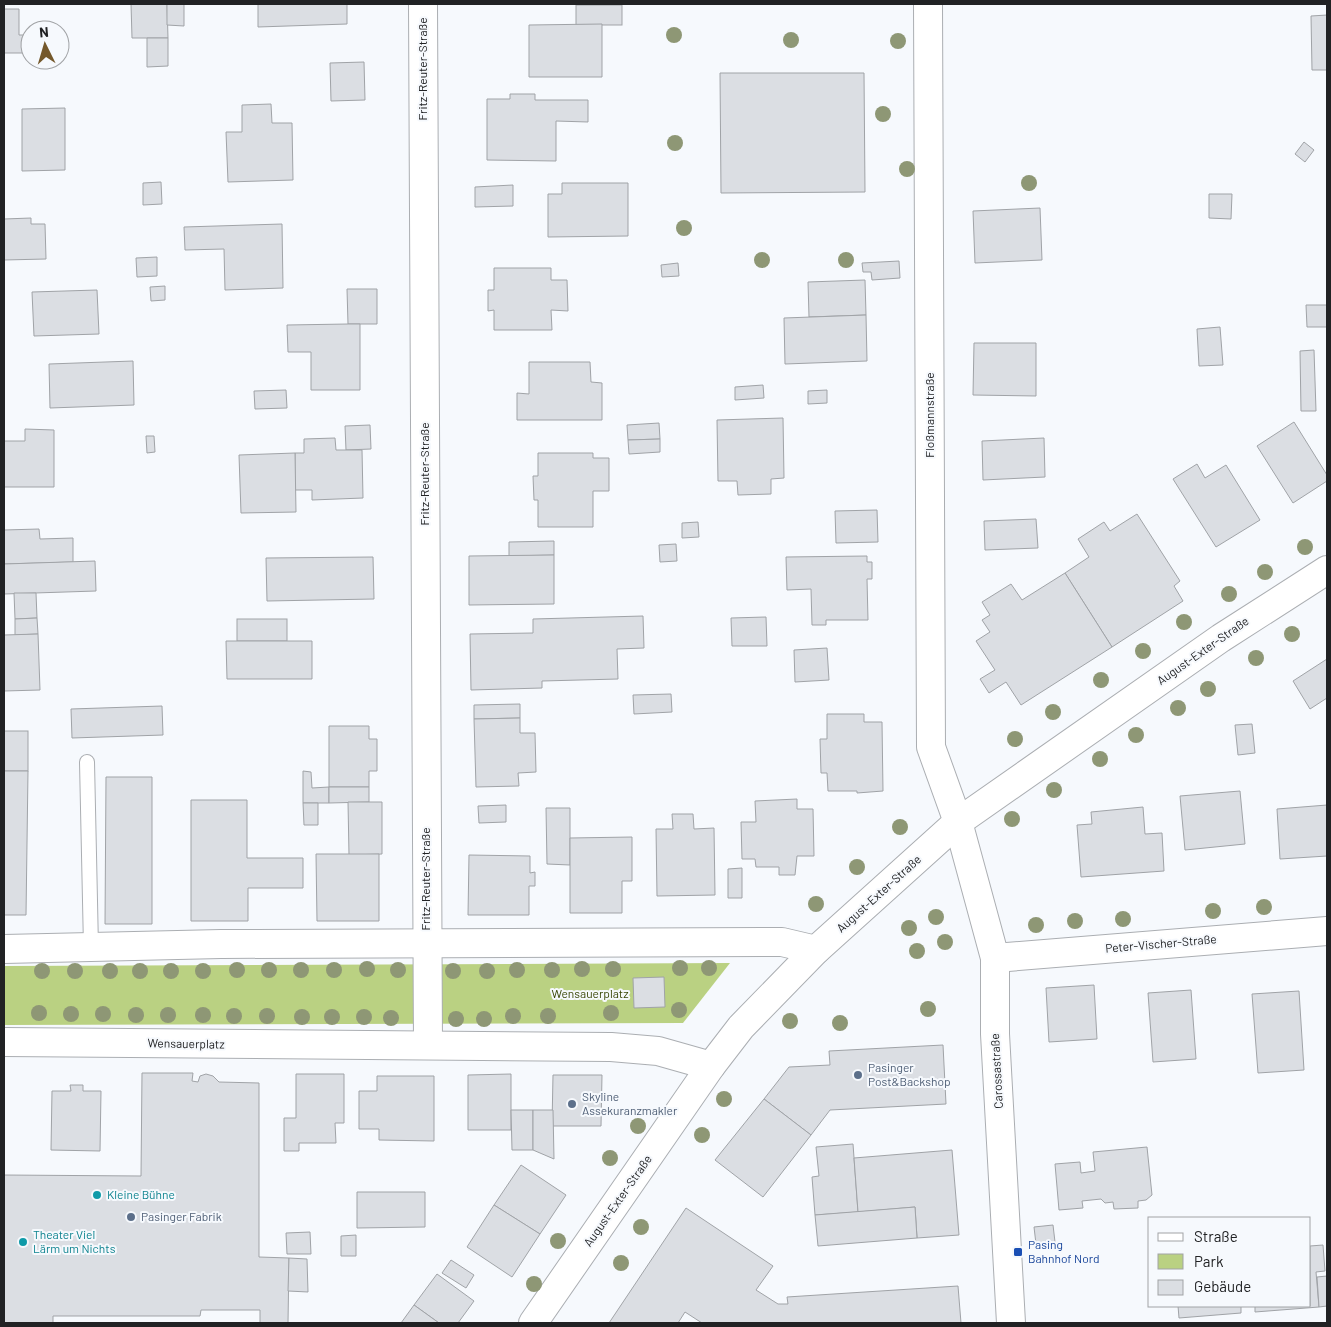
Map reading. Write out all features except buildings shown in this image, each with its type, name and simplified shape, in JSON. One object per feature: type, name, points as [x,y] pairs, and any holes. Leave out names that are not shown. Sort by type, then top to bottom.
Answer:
[{"type":"street","name":"Fritz-Reuter-Straße","points":[[423,4],[426,944]]},
{"type":"street","name":"Floßmannstraße","points":[[928,4],[931,747],[958,822]]},
{"type":"street","name":"August-Exter-Straße","points":[[533,1323],[711,1066],[741,1027],[816,950],[958,822],[1221,638],[1327,570]]},
{"type":"street","name":"Carossastraße","points":[[958,822],[995,958],[995,1034],[1011,1323]]},
{"type":"street","name":"Peter-Vischer-Straße","points":[[995,958],[1327,931]]},
{"type":"street","points":[[4,949],[221,944],[782,942],[816,950]]},
{"type":"street","points":[[426,944],[428,1045]]},
{"type":"street","name":"Wensauerplatz","points":[[4,1042],[610,1047],[649,1050],[711,1066]]},
{"type":"lane","points":[[87,762],[91,947]]},
{"type":"green space","name":"Wensauerplatz","points":[[730,963],[683,1023],[4,1025],[4,966]]},
{"type":"place","name":"Pasinger Post&Backshop","points":[[858,1075]]},
{"type":"place","name":"Skyline Assekuranzmakler","points":[[572,1104]]},
{"type":"place","name":"Kleine Bühne","points":[[97,1195]]},
{"type":"place","name":"Pasinger Fabrik","points":[[131,1217]]},
{"type":"place","name":"Theater Viel Lärm um Nichts","points":[[23,1242]]},
{"type":"place","name":"Pasing Bahnhof Nord","points":[[1018,1252]]}]
